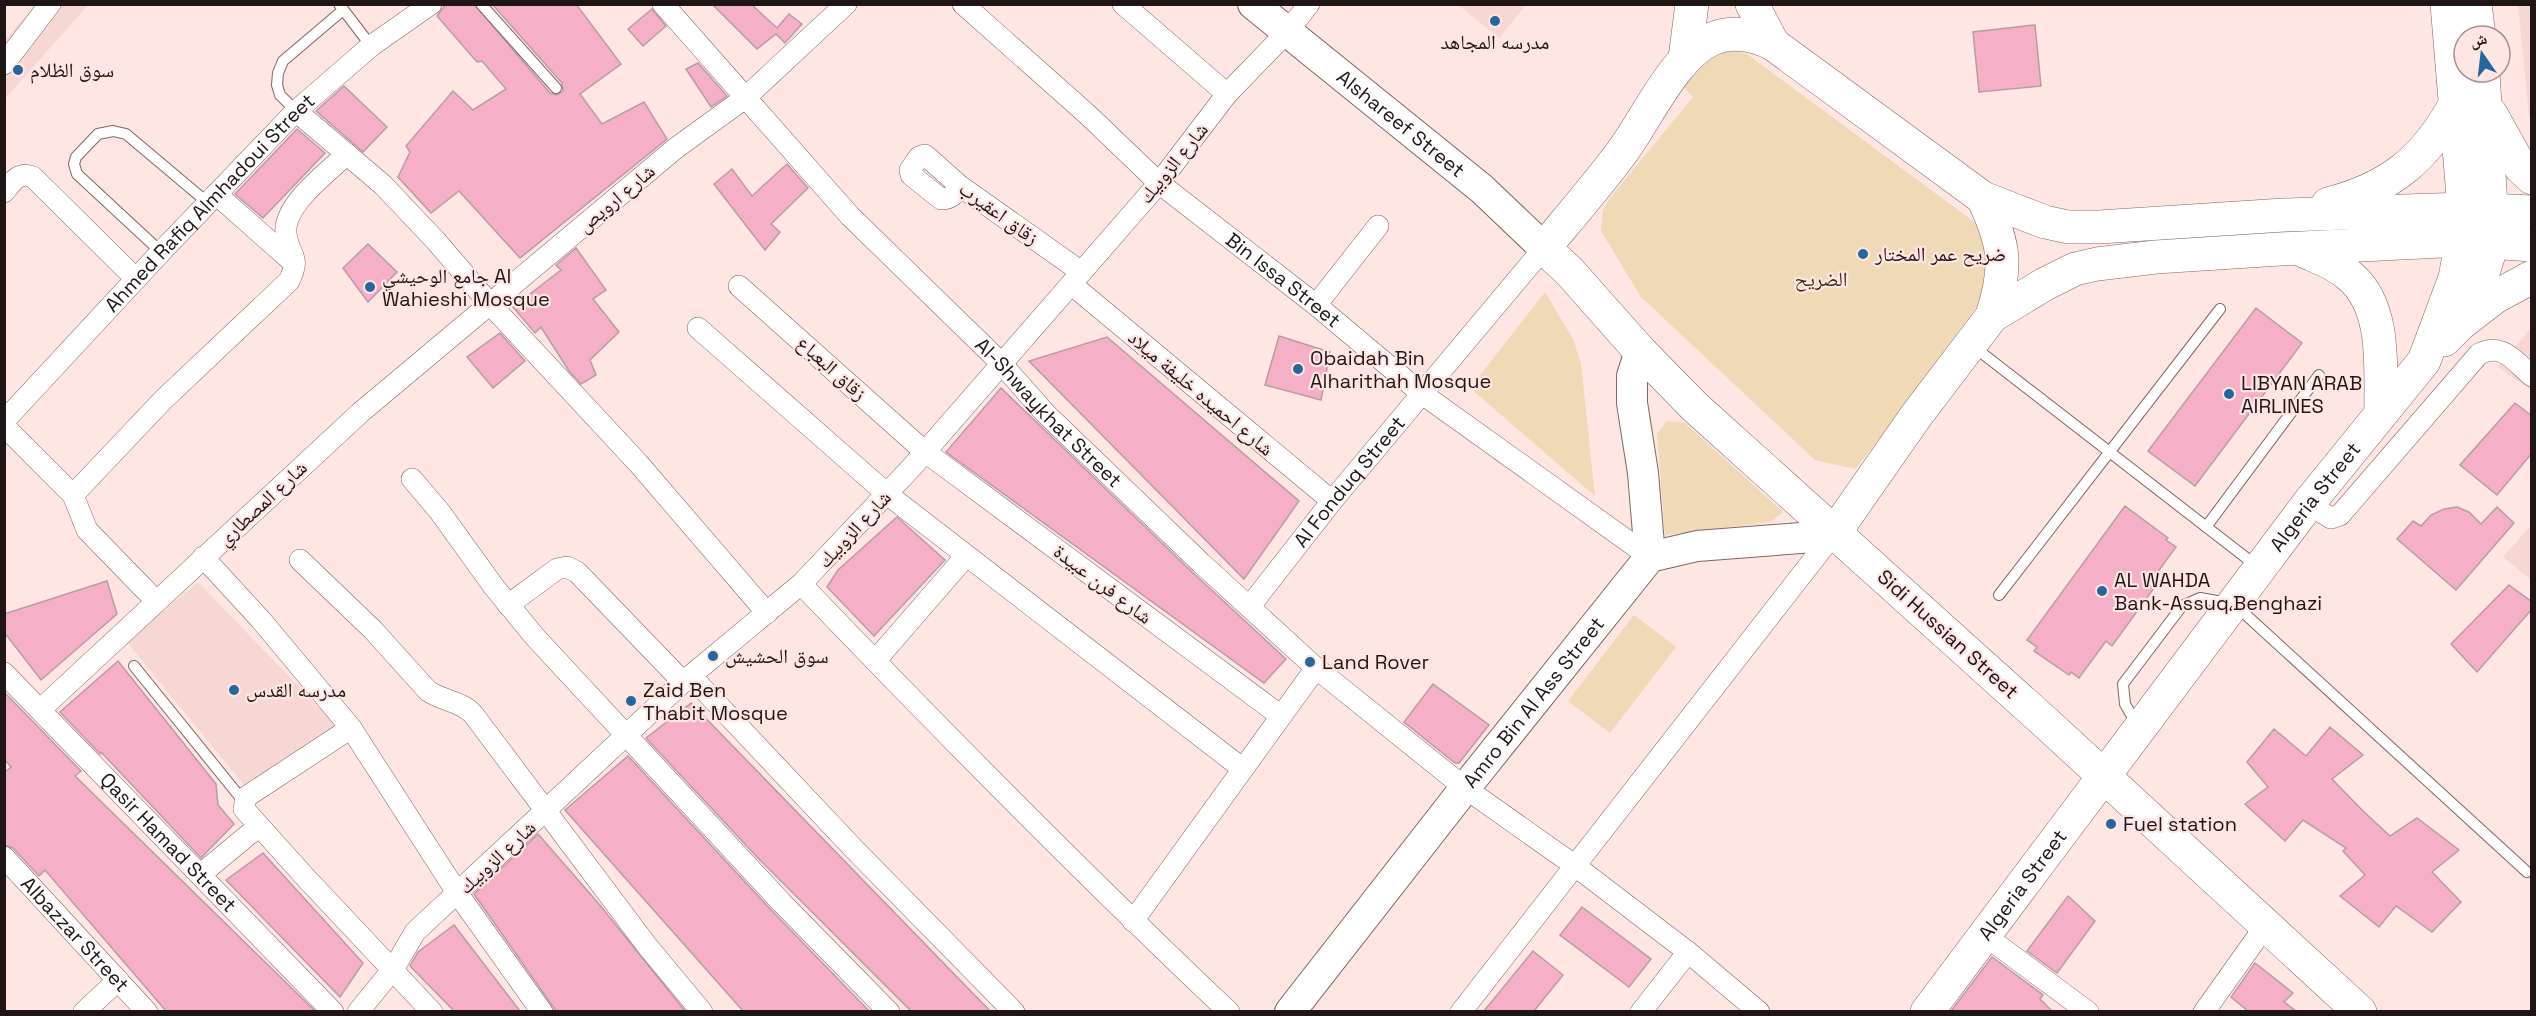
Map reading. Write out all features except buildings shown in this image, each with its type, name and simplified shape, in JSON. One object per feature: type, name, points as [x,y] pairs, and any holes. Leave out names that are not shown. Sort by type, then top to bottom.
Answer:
[{"type":"main road","points":[[1685,58],[1692,4]]},
{"type":"main road","points":[[1752,4],[1773,44]]},
{"type":"main road","points":[[2447,4],[2475,93],[2521,168],[2532,178]]},
{"type":"main road","points":[[2475,4],[2478,24]]},
{"type":"main road","points":[[1544,248],[1621,154],[1685,58],[1710,40],[1724,35],[1755,35],[1773,44],[1983,198],[2045,222],[2068,227],[2099,227],[2284,215],[2478,225],[2532,245]]},
{"type":"main road","points":[[2284,215],[2354,197],[2384,182],[2410,164],[2427,148],[2475,93]]},
{"type":"main road","points":[[2460,324],[2477,292],[2475,93]]},
{"type":"main road","points":[[1983,198],[1997,229],[2003,267],[2001,287],[1992,316]]},
{"type":"main road","points":[[1835,532],[1992,316],[2075,269],[2156,257],[2301,250],[2478,225],[2532,212]]},
{"type":"main road","name":"Algeria Street","points":[[1927,1011],[2308,504],[2424,361],[2455,278],[2478,225]]},
{"type":"main road","name":"Sidi Hussian Street","points":[[1544,248],[1569,271],[1640,351],[1695,407],[2360,1011]]},
{"type":"main road","points":[[2301,250],[2335,265],[2352,277],[2364,292],[2372,309],[2378,330],[2373,423]]},
{"type":"main road","points":[[2424,361],[2460,324],[2495,297],[2532,277]]},
{"type":"street","points":[[4,64],[50,4]]},
{"type":"street","name":"Ahmed Rafiq Almhadoui Street","points":[[4,420],[296,111],[372,46],[431,4]]},
{"type":"street","name":"Al-Shwaykhat Street","points":[[663,4],[850,216],[1001,363],[1019,385],[1070,437],[1201,563],[1316,668],[1465,788],[1574,865],[1688,952],[1759,1011]]},
{"type":"street","name":"شارع ارويص","points":[[490,304],[676,148],[745,98],[846,4]]},
{"type":"street","name":"Bin Issa Street","points":[[963,4],[1088,115],[1160,183],[1316,305],[1421,393],[1650,557]]},
{"type":"street","points":[[1123,4],[1227,94]]},
{"type":"street","name":"Alshareef Street","points":[[1253,4],[1482,189],[1544,248]]},
{"type":"street","name":"شارع الزوبيك","points":[[358,1011],[394,969],[415,932],[687,679],[801,584],[887,494],[1160,183],[1227,94],[1287,32],[1309,4]]},
{"type":"street","points":[[296,111],[383,185],[429,233],[490,304],[638,463],[767,613]]},
{"type":"street","points":[[73,495],[163,400],[289,281],[295,264],[285,231],[292,210],[347,154]]},
{"type":"street","name":"زقاق اعقيرب","points":[[919,157],[922,155],[929,158],[960,186],[1075,278]]},
{"type":"street","points":[[4,192],[18,176],[27,174],[33,177],[136,279]]},
{"type":"street","points":[[212,199],[295,264]]},
{"type":"street","points":[[1316,305],[1378,226]]},
{"type":"street","name":"Al Fonduq Street","points":[[1250,606],[1332,501],[1544,248]]},
{"type":"street","name":"شارع احميده خليفة ميلاد","points":[[1075,278],[1332,501]]},
{"type":"street","name":"زقاق البعباع","points":[[739,286],[924,451]]},
{"type":"street","name":"شارع المصطاري","points":[[41,709],[361,412],[490,304]]},
{"type":"street","points":[[698,328],[887,494],[1243,769]]},
{"type":"street","points":[[2308,504],[2331,518],[2340,515],[2479,354],[2489,349],[2498,349],[2532,376]]},
{"type":"street","points":[[1640,351],[1632,376],[1632,403],[1643,473],[1650,557],[1696,546],[1803,538],[1835,532]]},
{"type":"street","points":[[2373,423],[2390,459]]},
{"type":"street","points":[[4,426],[73,495],[87,530],[156,601]]},
{"type":"street","name":"شارع فرن عبيدة","points":[[924,451],[1281,716]]},
{"type":"street","points":[[412,479],[440,512],[535,638],[782,903],[889,1011]]},
{"type":"street","points":[[1461,1011],[1835,532]]},
{"type":"street","points":[[875,661],[966,556]]},
{"type":"street","points":[[203,557],[261,620],[351,728],[458,894],[542,1011]]},
{"type":"street","name":"Amro Bin Al Ass Street","points":[[1290,1011],[1650,557]]},
{"type":"street","points":[[300,560],[373,630],[428,691],[439,698],[466,706],[648,947],[702,1011]]},
{"type":"street","points":[[508,605],[557,569],[567,567],[577,572],[687,679],[1014,1011]]},
{"type":"street","points":[[801,584],[968,757],[1132,921],[1229,1011]]},
{"type":"street","points":[[1132,921],[1316,668]]},
{"type":"street","name":"Qasir Hamad Street","points":[[4,673],[333,1011]]},
{"type":"street","points":[[351,728],[246,797],[244,809],[432,1011]]},
{"type":"street","points":[[201,874],[259,826]]},
{"type":"street","name":"Albazzar Street","points":[[4,857],[147,1011]]},
{"type":"street","points":[[2204,1011],[2266,925]]},
{"type":"street","points":[[1983,934],[2088,1011]]},
{"type":"street","points":[[1641,1011],[1688,952]]},
{"type":"street","points":[[84,1011],[118,980]]},
{"type":"lane","points":[[481,4],[556,88]]},
{"type":"lane","points":[[296,111],[280,95],[277,85],[283,61],[341,7],[372,46]]},
{"type":"lane","points":[[161,252],[77,174],[74,164],[76,157],[91,141],[98,134],[113,131],[126,134],[212,199]]},
{"type":"lane","points":[[1999,595],[2220,309]]},
{"type":"lane","points":[[1970,344],[2261,569]]},
{"type":"lane","points":[[2206,527],[2319,375]]},
{"type":"lane","points":[[2234,604],[2526,872]]},
{"type":"lane","points":[[134,666],[244,802]]},
{"type":"shaded area","name":"سوق الظلام","points":[[35,5],[88,5],[5,99],[5,40]]},
{"type":"shaded area","name":"مدرسه المجاهد","points":[[1458,5],[1526,5],[1499,38]]},
{"type":"shaded area","points":[[2518,5],[2531,5],[2531,120],[2529,117]]},
{"type":"shaded area","points":[[2531,328],[2531,390],[2498,367]]},
{"type":"shaded area","points":[[2531,525],[2531,580],[2503,557]]},
{"type":"shaded area","name":"مدرسه القدس","points":[[198,582],[349,739],[258,802],[127,642]]},
{"type":"green space","name":"الضريح","points":[[1723,47],[1747,54],[1973,221],[1991,238],[1993,284],[1855,469],[1815,460],[1641,297],[1601,231],[1603,210],[1610,198],[1693,97],[1681,84]]},
{"type":"green space","points":[[1545,292],[1573,339],[1581,363],[1595,496],[1470,388]]},
{"type":"green space","points":[[1667,421],[1685,423],[1783,512],[1770,522],[1665,535],[1657,434]]},
{"type":"green space","points":[[1634,615],[1676,647],[1610,733],[1568,701]]},
{"type":"place","name":"مدرسه المجاهد","points":[[1495,21]]},
{"type":"place","name":"سوق الظلام","points":[[18,70]]},
{"type":"place","name":"ضريح عمر المختار","points":[[1863,254]]},
{"type":"place","name":"جامع الوحيشي Al Wahieshi Mosque","points":[[370,287]]},
{"type":"place","name":"Obaidah Bin Alharithah Mosque","points":[[1298,369]]},
{"type":"place","name":"LIBYAN ARAB AIRLINES","points":[[2229,394]]},
{"type":"place","name":"AL WAHDA Bank-Assuq،Benghazi","points":[[2102,591]]},
{"type":"place","name":"سوق الحشيش","points":[[713,656]]},
{"type":"place","name":"Land Rover","points":[[1310,662]]},
{"type":"place","name":"مدرسه القدس","points":[[234,690]]},
{"type":"place","name":"Zaid Ben Thabit Mosque","points":[[631,701]]},
{"type":"place","name":"Fuel station","points":[[2111,824]]}]
